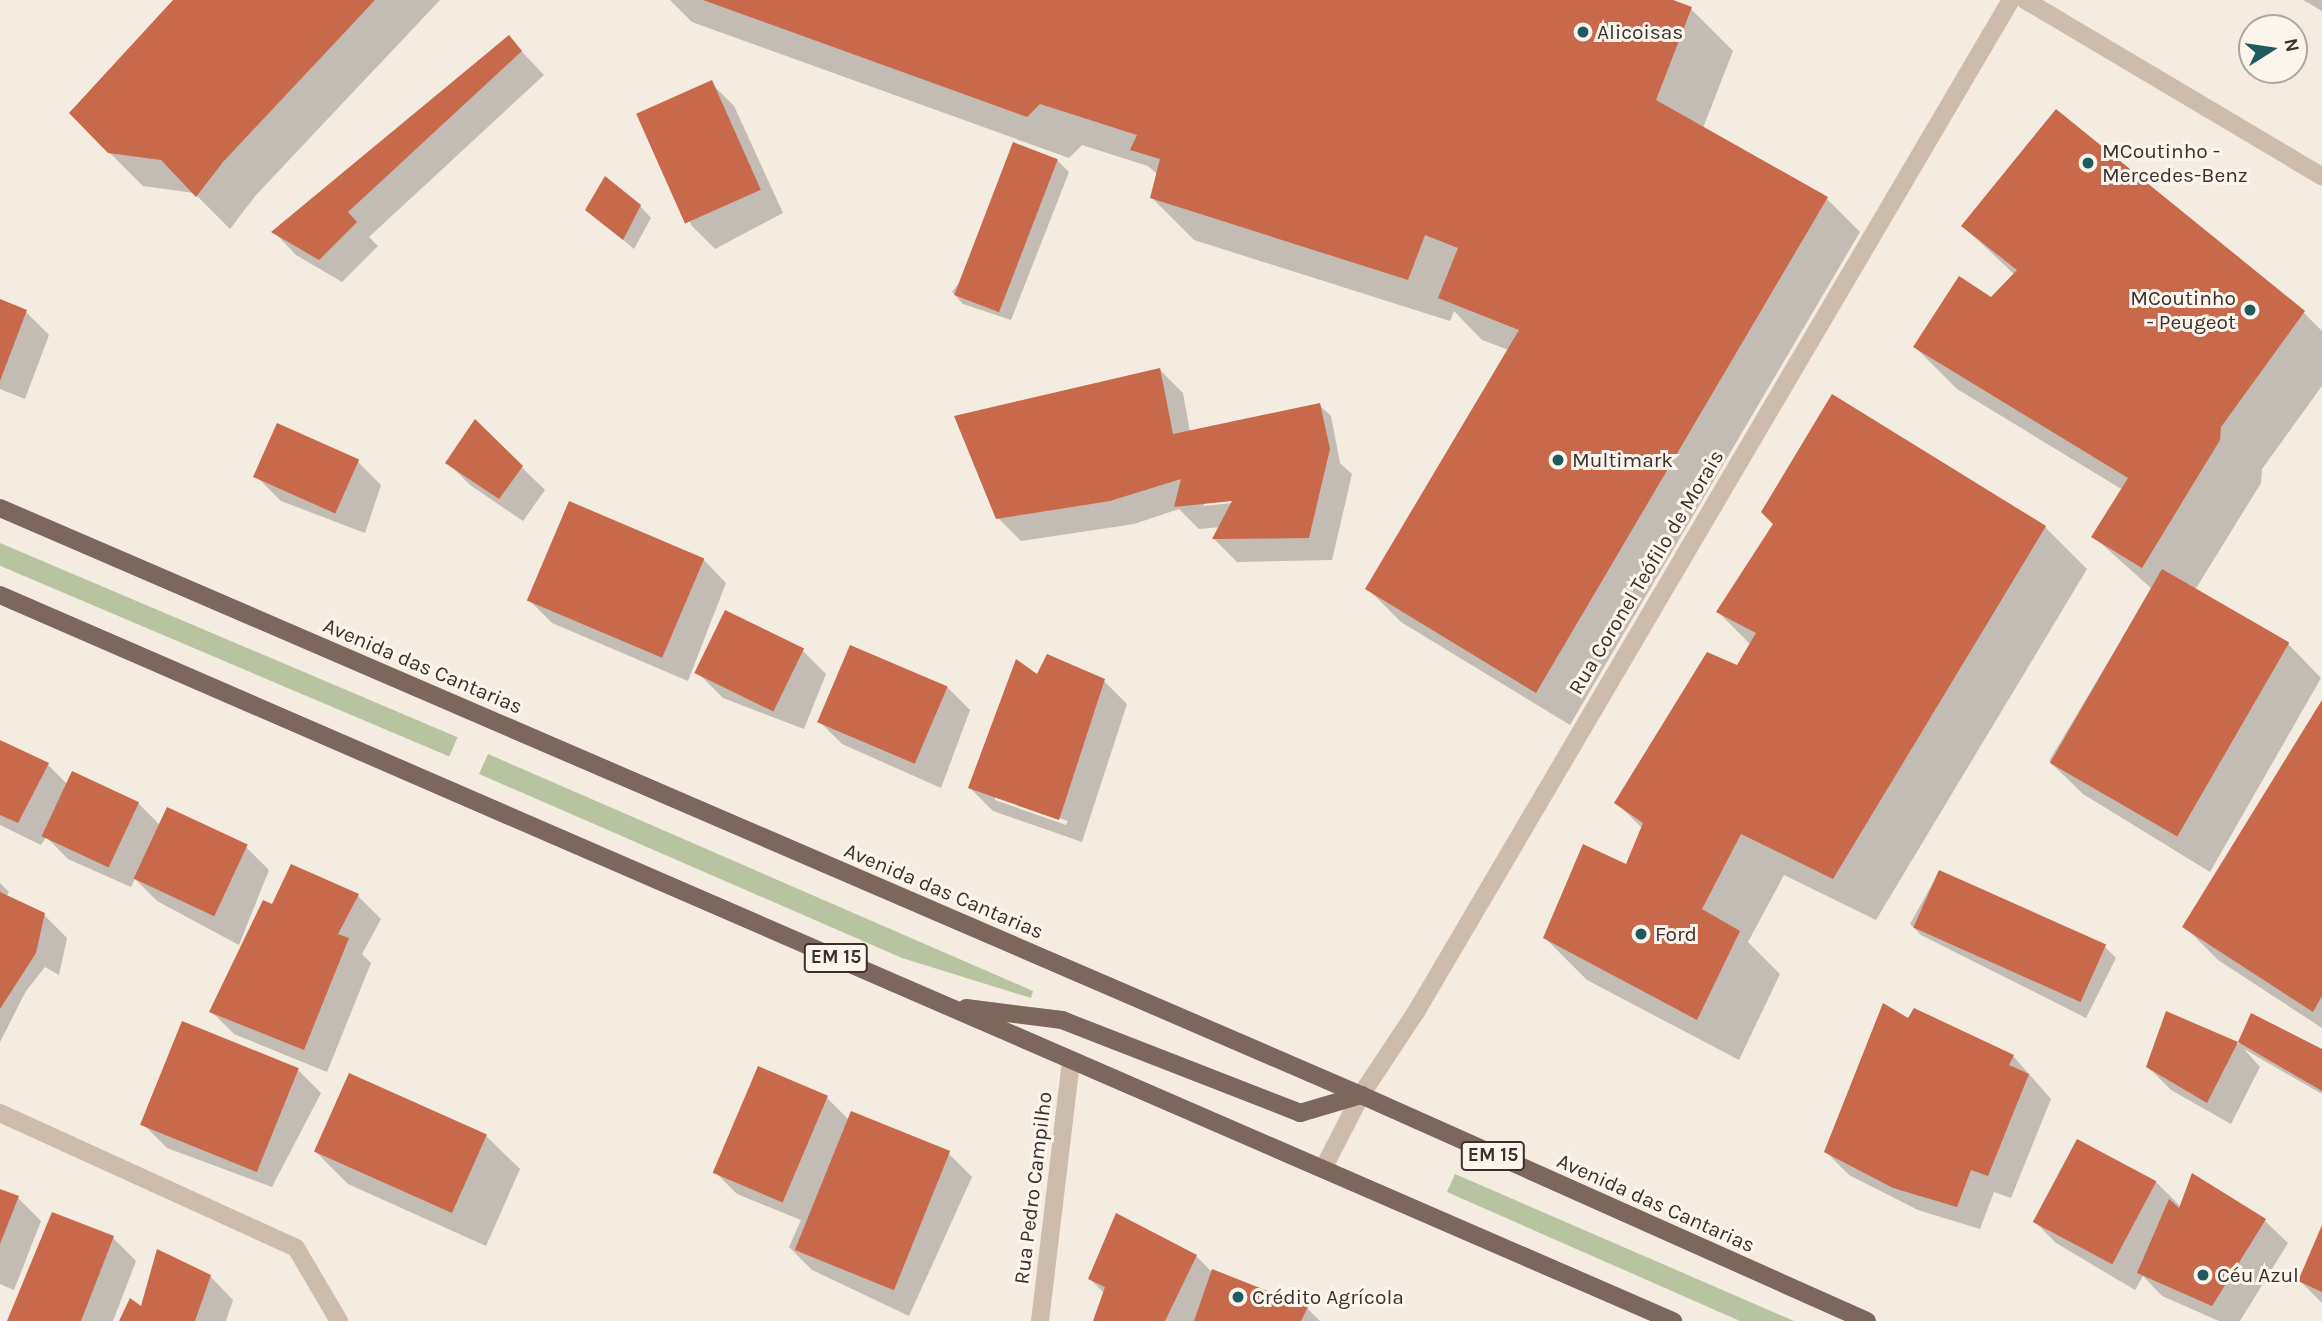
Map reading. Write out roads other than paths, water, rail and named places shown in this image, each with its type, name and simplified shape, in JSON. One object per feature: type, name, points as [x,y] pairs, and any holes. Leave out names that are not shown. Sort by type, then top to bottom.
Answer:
[{"type":"main road","name":"Avenida das Cantarias","points":[[0,508],[1361,1096],[1867,1321]]},
{"type":"main road","name":"EM 15","points":[[0,595],[1673,1321]]},
{"type":"main road","points":[[945,1006],[1062,1020],[1300,1113],[1361,1096]]},
{"type":"street","name":"Rua Coronel Teófilo de Morais","points":[[1323,1169],[1361,1096],[1416,1012],[2011,0]]},
{"type":"street","points":[[2025,0],[2322,176]]},
{"type":"street","name":"Rua Pedro Campilho","points":[[1040,1321],[1071,1060]]},
{"type":"street","points":[[0,1113],[296,1248],[339,1321]]},
{"type":"place","name":"Alicoisas","points":[[1583,32]]},
{"type":"place","name":"MCoutinho - Mercedes-Benz","points":[[2088,163]]},
{"type":"place","name":"MCoutinho - Peugeot","points":[[2250,310]]},
{"type":"place","name":"Multimark","points":[[1558,460]]},
{"type":"place","name":"Ford","points":[[1641,934]]},
{"type":"place","name":"Céu Azul","points":[[2203,1275]]},
{"type":"place","name":"Crédito Agrícola","points":[[1238,1297]]}]
